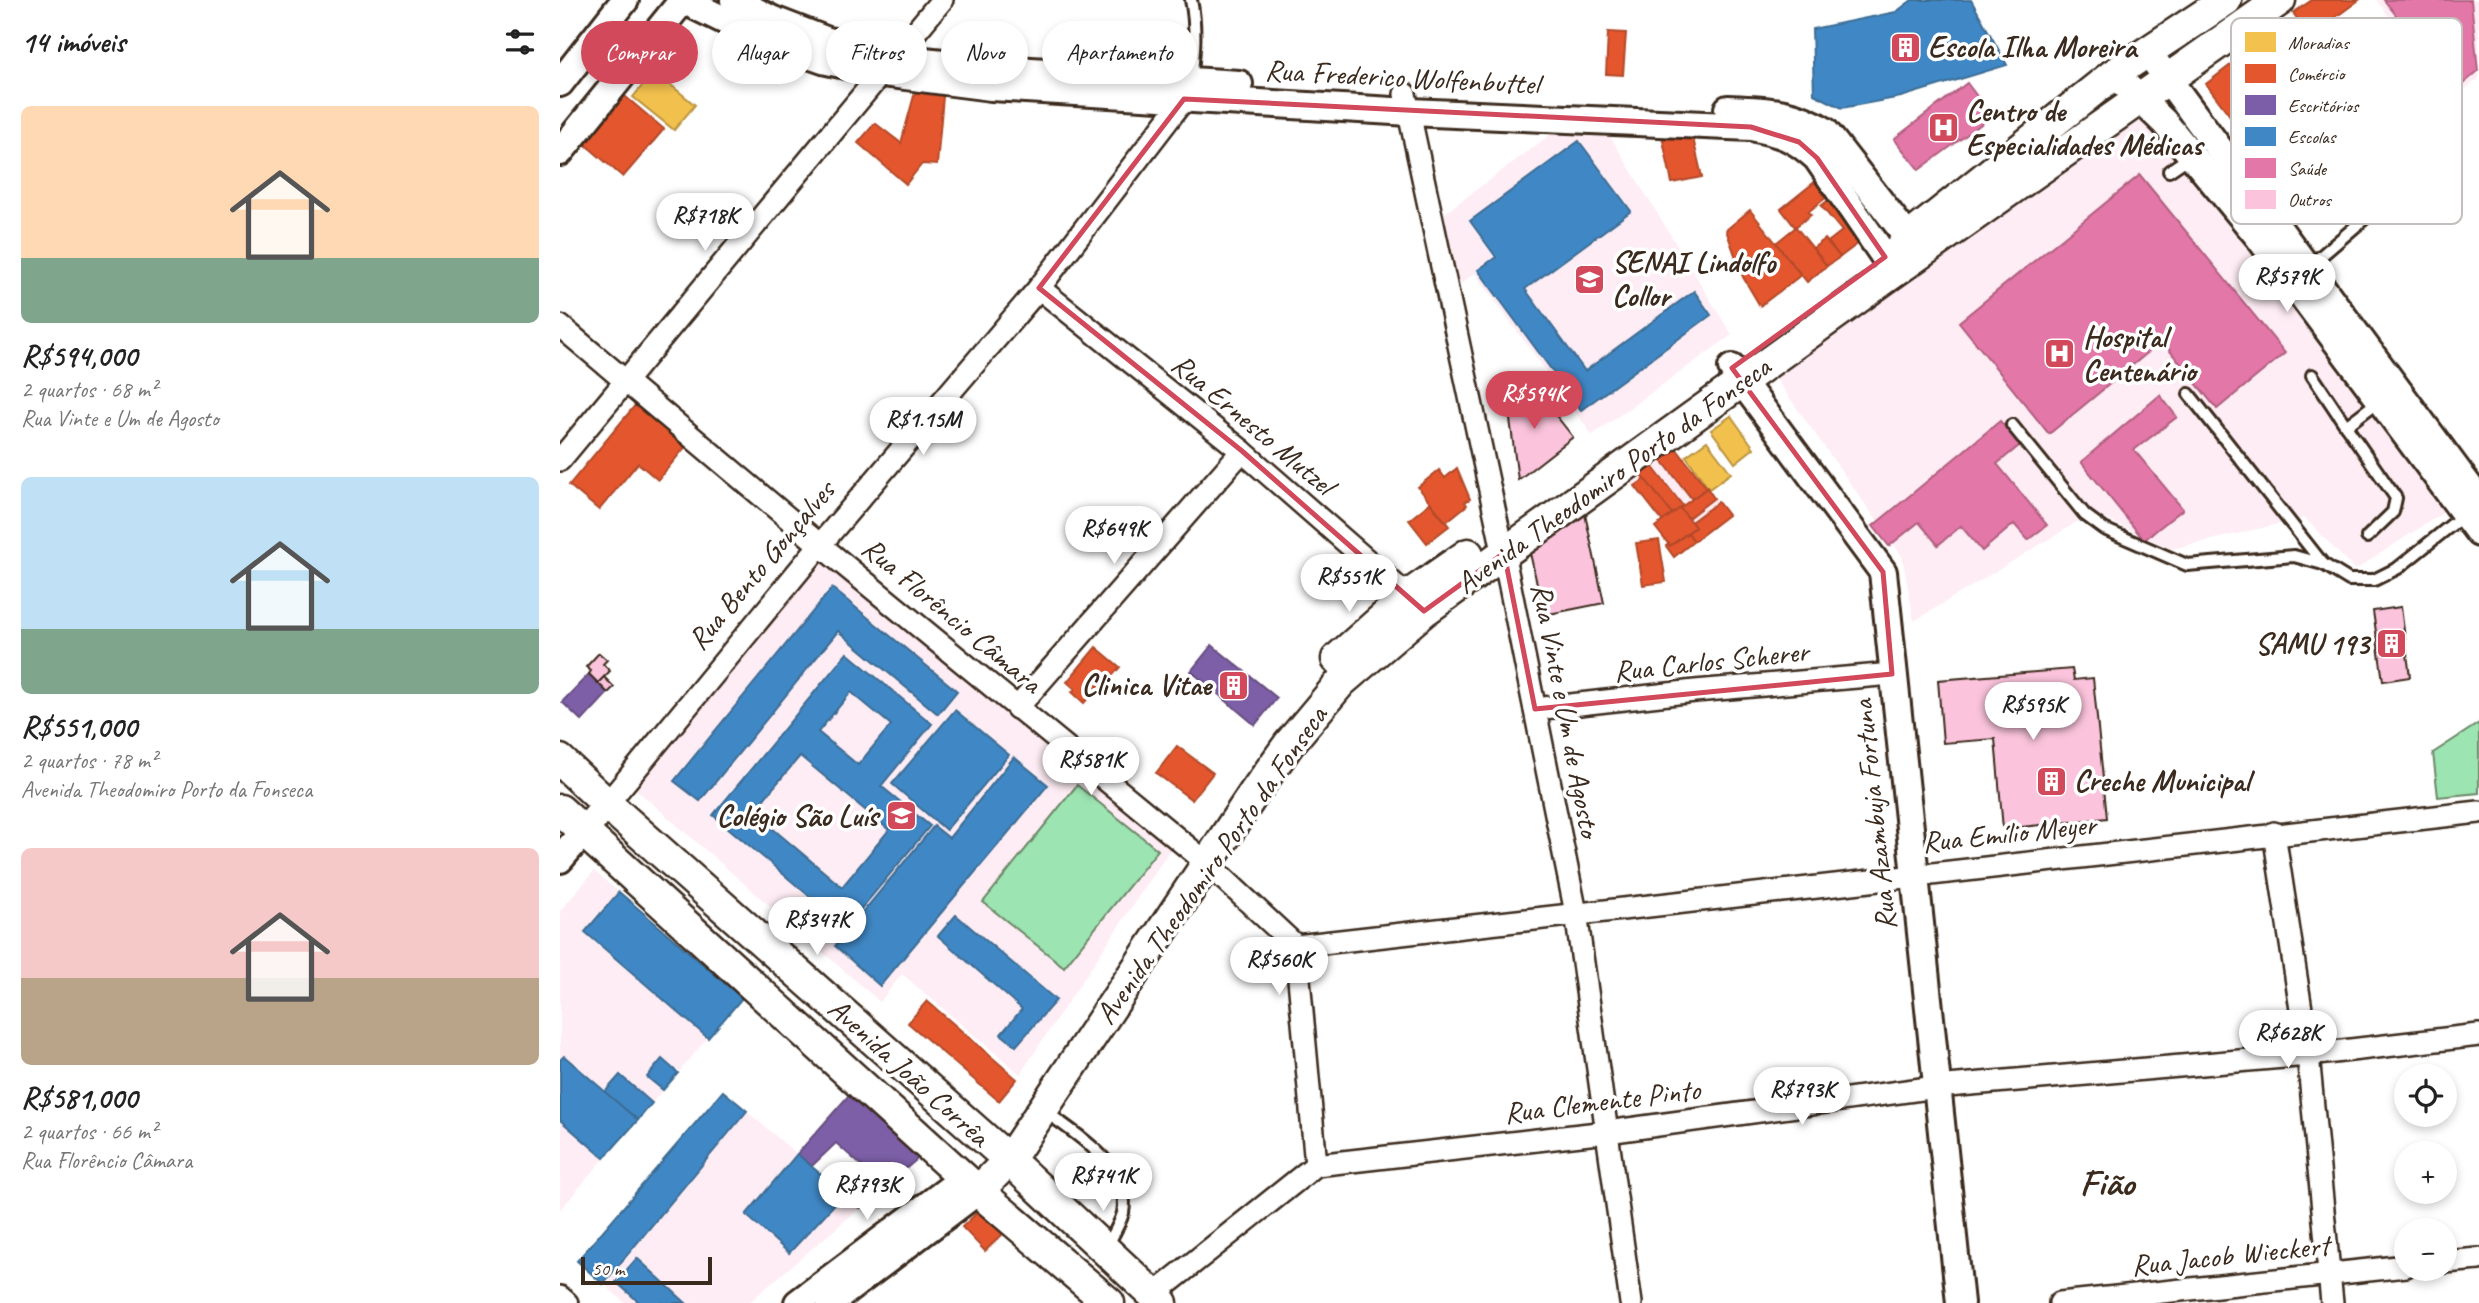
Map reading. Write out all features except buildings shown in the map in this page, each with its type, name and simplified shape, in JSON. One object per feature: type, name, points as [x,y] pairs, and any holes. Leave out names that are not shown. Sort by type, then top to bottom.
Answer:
[{"type":"main road","name":"Avenida Theodomiro Porto da Fonseca","points":[[1001,1154],[1326,668],[1915,246],[2022,164],[2114,74],[2226,0]]},
{"type":"main road","name":"Avenida Theodomiro Porto da Fonseca","points":[[2254,18],[2280,0]]},
{"type":"main road","name":"Avenida Theodomiro Porto da Fonseca","points":[[2022,164],[2139,98],[2231,34]]},
{"type":"main road","name":"Avenida Theodomiro Porto da Fonseca","points":[[1501,543],[1601,477],[1737,375]]},
{"type":"main road","name":"Avenida João Corrêa","points":[[560,760],[1001,1154],[1158,1299]]},
{"type":"main road","name":"Avenida João Corrêa","points":[[560,810],[971,1184],[1109,1303]]},
{"type":"main road","name":"Avenida Theodomiro Porto da Fonseca","points":[[971,1184],[1043,1109],[1083,1032]]},
{"type":"street","points":[[560,83],[625,0]]},
{"type":"street","points":[[560,152],[683,0]]},
{"type":"street","name":"Rua Frederico Wolfenbuttel","points":[[683,0],[762,39],[826,60]]},
{"type":"street","name":"Rua Frederico Wolfenbuttel","points":[[734,0],[773,20],[826,41]]},
{"type":"street","points":[[925,21],[942,0]]},
{"type":"street","points":[[2147,51],[2231,172]]},
{"type":"street","name":"Rua Frederico Wolfenbuttel","points":[[927,70],[1039,81],[1407,103],[1615,112],[1774,111],[1807,119],[1825,131],[1915,246]]},
{"type":"street","points":[[2114,74],[2164,122],[2180,164],[2231,211]]},
{"type":"street","points":[[560,460],[874,84]]},
{"type":"street","name":"Rua Bento Gonçalves","points":[[560,859],[820,545],[1039,288],[1187,90]]},
{"type":"street","name":"Rua Vinte e Um de Agosto","points":[[1407,103],[1501,543],[1576,913],[1631,1303]]},
{"type":"street","name":"Rua Frederico Wolfenbuttel","points":[[1615,112],[1751,127],[1777,132],[1800,142],[1817,158],[1890,264]]},
{"type":"street","points":[[2245,224],[2300,274]]},
{"type":"street","points":[[2266,224],[2475,513]]},
{"type":"street","name":"Rua Ernesto Mutzel","points":[[1039,288],[1242,451],[1417,603]]},
{"type":"street","name":"Rua Florêncio Câmara","points":[[560,326],[820,545],[1200,858],[1296,946]]},
{"type":"street","name":"Rua Azambuja Fortuna","points":[[1737,375],[1882,572],[1960,1303]]},
{"type":"street","points":[[1017,708],[1242,451]]},
{"type":"street","name":"Rua Carlos Scherer","points":[[1535,709],[1695,691],[1892,674]]},
{"type":"street","name":"Rua Emílio Meyer","points":[[1296,946],[2274,833],[2479,812]]},
{"type":"street","points":[[2274,833],[2308,1055],[2332,1303]]},
{"type":"street","points":[[1158,1299],[1316,1165],[1296,946]]},
{"type":"street","name":"Rua Clemente Pinto","points":[[1316,1165],[1607,1132],[1936,1087],[2308,1055],[2479,1035]]},
{"type":"street","name":"Avenida Theodomiro Porto da Fonseca","points":[[798,1303],[971,1184]]},
{"type":"street","name":"Avenida Theodomiro Porto da Fonseca","points":[[830,1303],[971,1184]]},
{"type":"street","points":[[2457,1261],[2479,1259]]},
{"type":"street","name":"Rua Jacob Wieckert","points":[[2060,1303],[2394,1267]]},
{"type":"street","points":[[560,1297],[567,1303]]},
{"type":"lane","points":[[1187,90],[1194,51],[1194,15],[1191,0]]},
{"type":"lane","points":[[2300,274],[2358,224]]},
{"type":"lane","points":[[2312,375],[2396,498],[2393,512],[2367,537]]},
{"type":"lane","points":[[2189,394],[2323,564]]},
{"type":"lane","points":[[2346,426],[2388,394]]},
{"type":"lane","points":[[2012,425],[2085,515],[2116,534],[2187,565],[2294,556],[2323,564],[2350,580],[2374,580],[2398,568],[2475,513]]},
{"type":"lane","points":[[1043,1109],[1109,1163],[1124,1193],[1122,1214],[1105,1250]]},
{"type":"highlighted area","points":[[1184,99],[1751,127],[1799,142],[1817,158],[1885,257],[1732,368],[1883,572],[1892,674],[1535,709],[1504,553],[1424,611],[1242,451],[1039,288]]},
{"type":"shaded area","points":[[2376,0],[2479,0],[2479,78],[2462,92],[2462,18],[2391,18]]},
{"type":"shaded area","name":"Hospital Centenário","points":[[2129,117],[2162,129],[2447,510],[2355,570],[2305,518],[2172,549],[2092,513],[1914,621],[1902,556],[1769,369]]},
{"type":"shaded area","name":"SENAI Lindolfo Collor","points":[[1563,125],[1605,128],[1732,335],[1592,435],[1475,273],[1458,286],[1441,216]]},
{"type":"shaded area","points":[[1672,443],[1728,515],[1674,557],[1655,527],[1662,521],[1628,477]]},
{"type":"shaded area","name":"Colégio São Luís","points":[[825,554],[1171,848],[1020,1074],[902,974],[880,1002],[631,785]]},
{"type":"shaded area","points":[[594,871],[742,998],[560,1210],[560,911]]},
{"type":"shaded area","points":[[723,1091],[860,1208],[748,1303],[625,1303],[577,1261]]},
{"type":"green space","points":[[2479,723],[2479,793],[2438,797],[2433,753]]},
{"type":"green space","points":[[1077,785],[1158,850],[1064,967],[983,902]]},
{"type":"place","name":"Escola Ilha Moreira","points":[[1905,47]]},
{"type":"place","name":"Centro de Especialidades Médicas","points":[[1943,128]]},
{"type":"place","name":"SENAI Lindolfo Collor","points":[[1589,279]]},
{"type":"place","name":"Hospital Centenário","points":[[2060,354]]},
{"type":"place","name":"SAMU 193","points":[[2392,644]]},
{"type":"place","name":"Clinica Vitae","points":[[1234,685]]},
{"type":"place","name":"Creche Municipal","points":[[2051,781]]},
{"type":"place","name":"Colégio São Luís","points":[[901,816]]},
{"type":"district","name":"Fião","points":[[2107,1182]]}]
